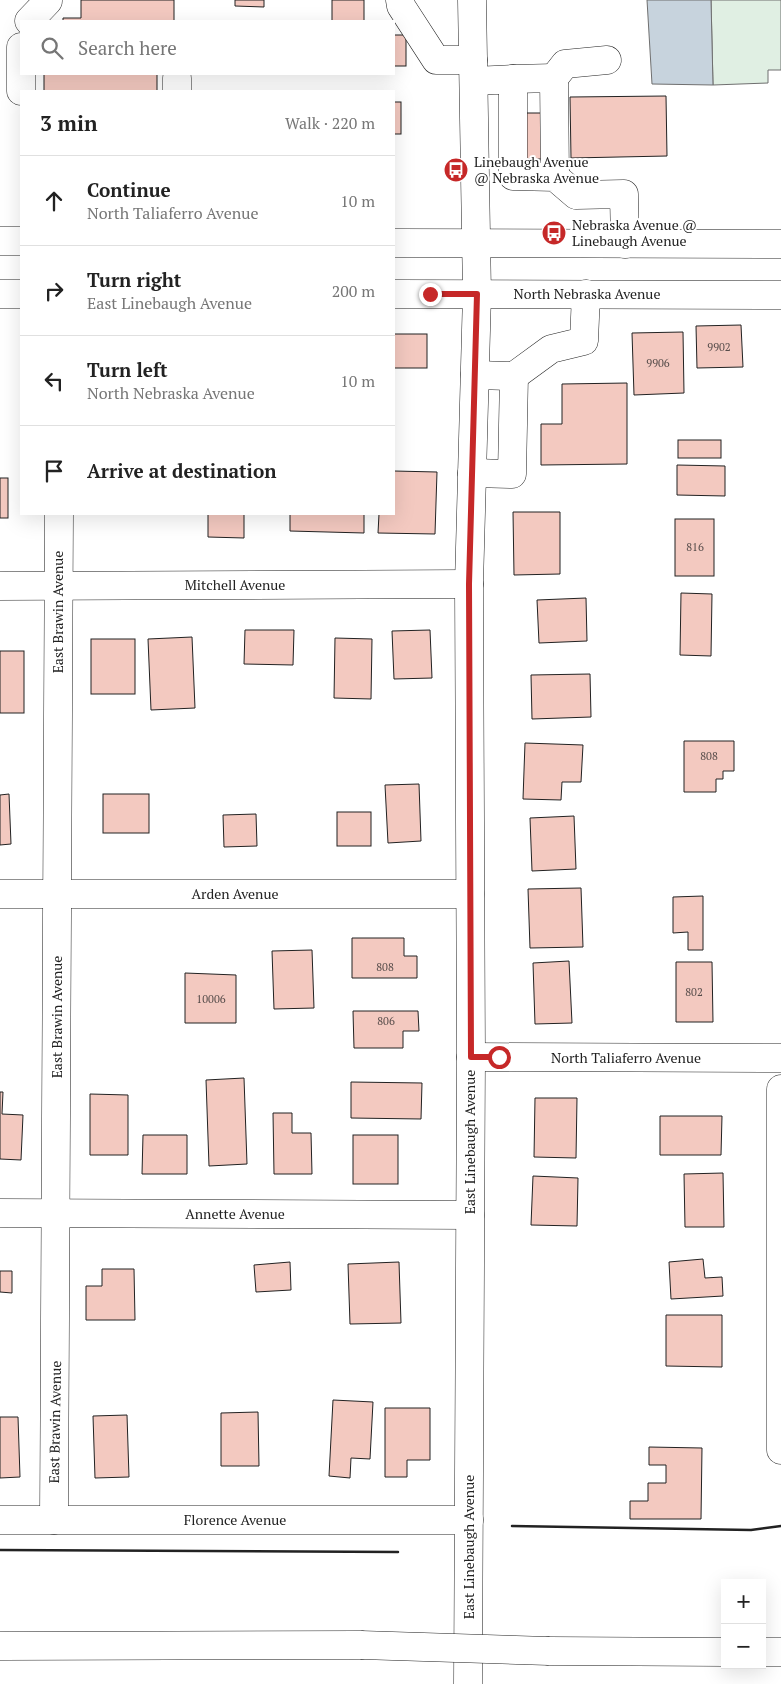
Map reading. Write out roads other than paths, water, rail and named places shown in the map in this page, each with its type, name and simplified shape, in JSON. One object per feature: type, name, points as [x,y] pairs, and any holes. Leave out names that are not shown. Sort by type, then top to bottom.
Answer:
[{"type":"main road","points":[[400,0],[401,6],[436,60],[513,79],[554,78]]},
{"type":"main road","name":"East Linebaugh Avenue","points":[[468,1684],[471,1057],[469,584],[477,294],[472,0]]},
{"type":"main road","points":[[30,20],[48,1]]},
{"type":"main road","points":[[555,177],[554,78],[565,64],[607,60]]},
{"type":"main road","points":[[21,75],[21,90]]},
{"type":"main road","points":[[513,79],[513,176],[555,177],[576,196],[624,194],[625,244]]},
{"type":"main road","points":[[0,241],[20,241]]},
{"type":"main road","points":[[395,243],[781,244]]},
{"type":"main road","points":[[0,294],[20,294]]},
{"type":"main road","name":"North Nebraska Avenue","points":[[395,294],[781,295]]},
{"type":"main road","points":[[475,375],[514,376],[551,349],[584,340],[586,294]]},
{"type":"main road","points":[[472,473],[512,474],[514,376]]},
{"type":"main road","name":"East Brawin Avenue","points":[[54,1520],[59,515]]},
{"type":"main road","name":"Mitchell Avenue","points":[[0,586],[469,584]]},
{"type":"main road","name":"Arden Avenue","points":[[0,894],[470,894]]},
{"type":"main road","name":"North Taliaferro Avenue","points":[[471,1057],[781,1058]]},
{"type":"main road","points":[[781,1088],[781,1450]]},
{"type":"main road","name":"Annette Avenue","points":[[0,1213],[470,1215]]},
{"type":"main road","name":"Florence Avenue","points":[[0,1520],[469,1520]]},
{"type":"main road","points":[[0,1646],[361,1645],[721,1652]]},
{"type":"main road","points":[[766,1652],[781,1652]]},
{"type":"place","name":"Linebaugh Avenue @ Nebraska Avenue","points":[[456,170]]},
{"type":"place","name":"Nebraska Avenue @ Linebaugh Avenue","points":[[554,233]]}]
